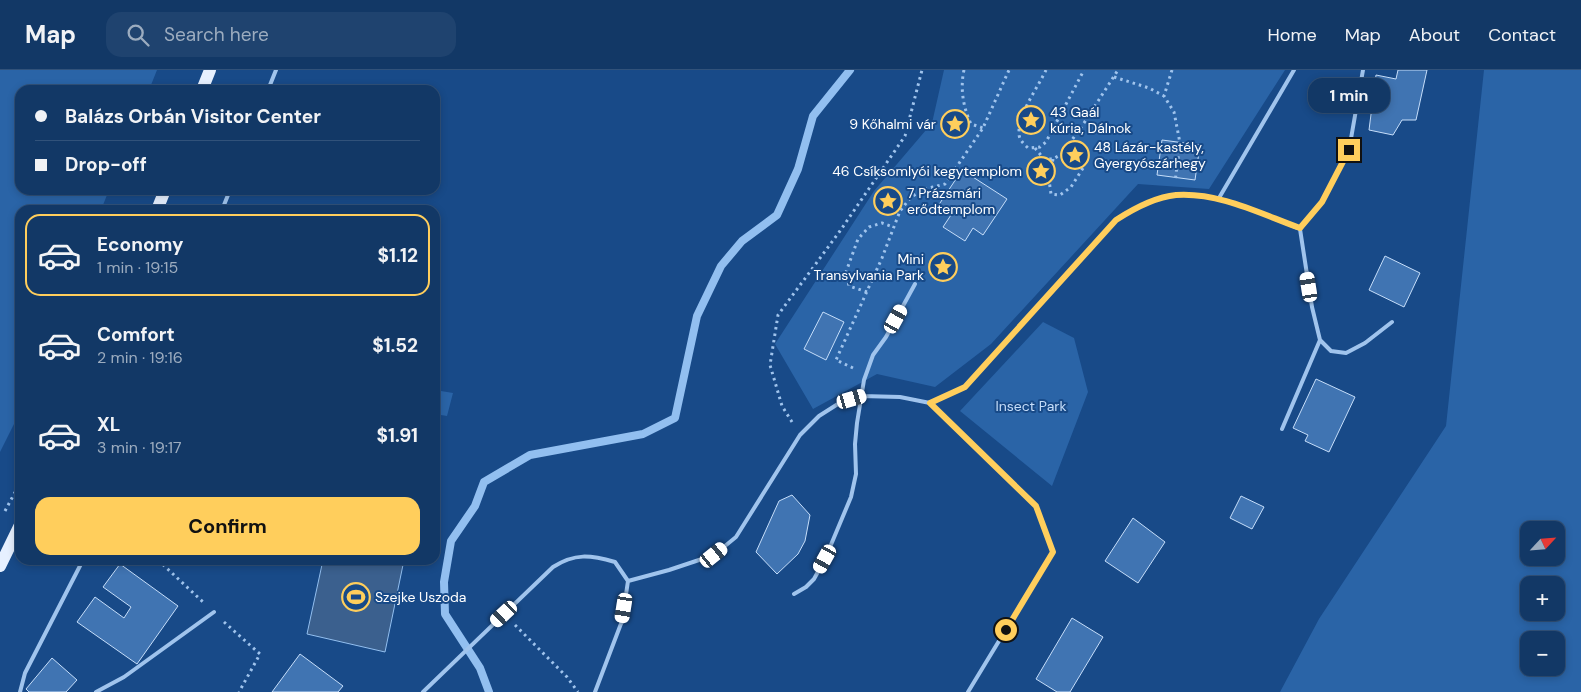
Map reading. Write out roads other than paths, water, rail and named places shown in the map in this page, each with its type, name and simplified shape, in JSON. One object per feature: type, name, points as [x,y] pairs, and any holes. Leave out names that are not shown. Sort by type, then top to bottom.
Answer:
[{"type":"main road","points":[[204,85],[210,70]]},
{"type":"main road","points":[[0,566],[15,535]]},
{"type":"lane","points":[[270,85],[276,70]]},
{"type":"lane","points":[[1219,198],[1294,70]]},
{"type":"lane","points":[[1363,70],[1349,150],[1322,202],[1300,228],[1312,307],[1320,340],[1331,350],[1346,352],[1365,343],[1392,322]]},
{"type":"lane","points":[[930,403],[965,387],[1116,220],[1138,206],[1175,195],[1219,198],[1300,228]]},
{"type":"lane","points":[[794,594],[806,587],[814,579],[825,559],[851,497],[856,474],[857,423],[866,374],[873,355],[886,337],[915,284]]},
{"type":"lane","points":[[1282,429],[1320,340]]},
{"type":"lane","points":[[628,581],[714,555],[736,537],[800,435],[819,416],[841,402],[862,396],[900,397],[930,403],[1036,506],[1053,552],[968,692]]},
{"type":"lane","points":[[423,692],[553,567],[563,561],[584,555],[615,562],[628,581],[622,621],[595,692]]},
{"type":"lane","points":[[20,692],[25,673],[80,565]]},
{"type":"lane","points":[[96,692],[124,677],[214,612]]},
{"type":"waterway","points":[[489,692],[480,668],[445,614],[444,582],[451,541],[475,506],[484,482],[530,455],[643,434],[675,418],[697,316],[721,266],[742,241],[777,215],[798,169],[813,116],[850,70]]},
{"type":"place","name":"43 Gaál kúria, Dálnok","points":[[1031,120]]},
{"type":"place","name":"9 Kőhalmi vár","points":[[955,124]]},
{"type":"place","name":"48 Lázár-kastély, Gyergyószárhegy","points":[[1075,155]]},
{"type":"place","name":"46 Csíksomlyói kegytemplom","points":[[1041,171]]},
{"type":"place","name":"7 Prázsmári erődtemplom","points":[[888,201]]},
{"type":"place","name":"Mini Transylvania Park","points":[[943,267]]},
{"type":"place","name":"Szejke Uszoda","points":[[356,597]]},
{"type":"park label","name":"Insect Park","points":[[1031,406]]}]
